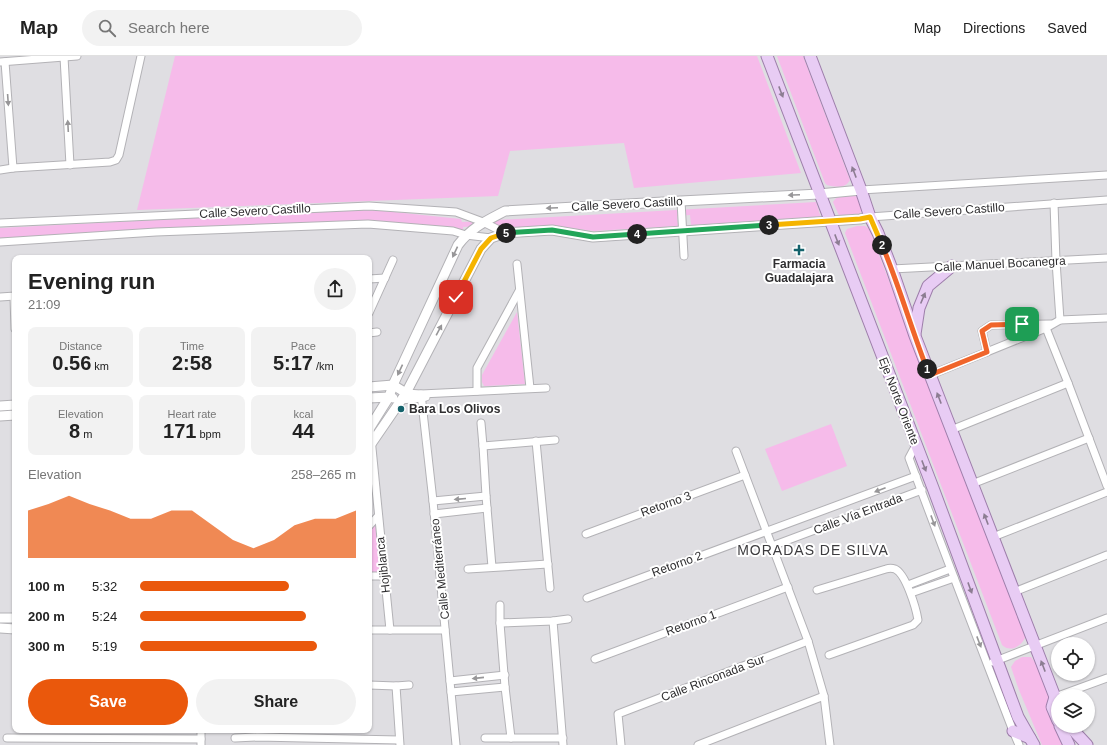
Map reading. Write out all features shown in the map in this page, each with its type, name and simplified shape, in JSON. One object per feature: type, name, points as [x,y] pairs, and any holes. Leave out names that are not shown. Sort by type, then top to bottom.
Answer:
[{"type":"main road","name":"Eje Norte Oriente","points":[[767,56],[983,624],[992,662],[1018,717],[1032,741]]},
{"type":"main road","points":[[810,56],[870,217],[878,233],[892,270],[915,336],[1052,689]]},
{"type":"main road","points":[[915,336],[919,308],[928,286],[952,266]]},
{"type":"main road","points":[[969,615],[983,624]]},
{"type":"main road","points":[[1013,731],[1032,741]]},
{"type":"main road","points":[[1063,733],[1069,745]]},
{"type":"main road","points":[[1076,733],[1087,745]]},
{"type":"street","points":[[13,168],[2,62],[77,56]]},
{"type":"street","points":[[0,170],[110,162],[116,160],[119,155],[142,56]]},
{"type":"street","points":[[64,57],[70,165]]},
{"type":"street","name":"Calle Severo Castillo","points":[[483,222],[506,211],[819,194],[861,190],[1107,175]]},
{"type":"street","name":"Calle Severo Castillo","points":[[0,242],[156,232],[368,224],[453,231],[466,235],[491,238],[505,233],[552,230],[593,237],[860,219],[870,217],[1107,200]]},
{"type":"street","points":[[681,201],[684,256]]},
{"type":"street","points":[[1054,203],[1057,322]]},
{"type":"street","name":"Calle Severo Castillo","points":[[0,224],[369,206],[456,212],[483,222],[505,233]]},
{"type":"street","points":[[372,424],[390,397],[393,385],[458,244],[466,235],[483,222]]},
{"type":"street","points":[[372,443],[404,396],[481,249],[491,238]]},
{"type":"street","name":"Calle Manuel Bocanegra","points":[[892,270],[1107,258]]},
{"type":"street","points":[[372,306],[393,260]]},
{"type":"street","points":[[517,264],[530,388]]},
{"type":"street","points":[[372,279],[385,278]]},
{"type":"street","points":[[477,391],[477,368],[519,291]]},
{"type":"street","points":[[0,297],[12,296]]},
{"type":"street","points":[[987,352],[982,331],[991,325],[1107,318]]},
{"type":"street","points":[[930,375],[1046,328],[1057,322]]},
{"type":"street","points":[[1046,328],[1107,486]]},
{"type":"street","points":[[372,333],[377,332]]},
{"type":"street","points":[[951,430],[1068,384]]},
{"type":"street","points":[[372,386],[393,385],[404,396]]},
{"type":"street","points":[[372,398],[546,388]]},
{"type":"street","name":"Calle Mediterráneo","points":[[421,396],[446,630],[456,745]]},
{"type":"street","points":[[0,406],[12,405]]},
{"type":"street","points":[[0,416],[12,415]]},
{"type":"street","points":[[480,423],[492,568]]},
{"type":"street","points":[[972,484],[1089,438]]},
{"type":"street","points":[[483,446],[555,440]]},
{"type":"street","points":[[536,442],[550,588]]},
{"type":"street","points":[[916,445],[910,458],[916,476],[950,569],[969,615],[992,662],[1013,731],[1019,745]]},
{"type":"street","points":[[736,451],[808,641],[824,696],[830,745]]},
{"type":"street","name":"Hojiblanca","points":[[372,464],[390,630]]},
{"type":"street","name":"Retorno 3","points":[[586,534],[745,475]]},
{"type":"street","name":"Calle Vía Entrada","points":[[767,531],[916,476]]},
{"type":"street","name":"Calle Vía Entrada","points":[[772,546],[922,490]]},
{"type":"street","points":[[993,537],[1107,492]]},
{"type":"street","points":[[433,501],[486,496]]},
{"type":"street","points":[[856,499],[861,513]]},
{"type":"street","points":[[434,514],[487,508]]},
{"type":"street","points":[[372,523],[378,516]]},
{"type":"street","name":"Retorno 2","points":[[587,598],[767,531]]},
{"type":"street","points":[[1014,592],[1107,555]]},
{"type":"street","points":[[468,569],[548,564]]},
{"type":"street","points":[[817,590],[886,569],[894,568],[908,585],[918,620],[913,625],[829,655]]},
{"type":"street","points":[[908,585],[950,569]]},
{"type":"street","points":[[372,576],[384,576]]},
{"type":"street","points":[[911,593],[954,578]]},
{"type":"street","name":"Retorno 1","points":[[595,659],[788,587]]},
{"type":"street","points":[[500,604],[505,687],[511,738]]},
{"type":"street","points":[[0,618],[12,618]]},
{"type":"street","points":[[992,662],[1107,618]]},
{"type":"street","points":[[500,623],[568,619]]},
{"type":"street","points":[[485,738],[511,738],[563,742],[553,621]]},
{"type":"street","points":[[0,628],[12,629]]},
{"type":"street","points":[[372,630],[446,630]]},
{"type":"street","name":"Calle Rinconada Sur","points":[[621,745],[618,714],[808,641]]},
{"type":"street","points":[[450,681],[505,675]]},
{"type":"street","points":[[1082,689],[1107,678]]},
{"type":"street","points":[[372,685],[409,685]]},
{"type":"street","points":[[235,738],[257,734],[399,742],[396,686]]},
{"type":"street","points":[[451,692],[505,687]]},
{"type":"street","points":[[698,745],[824,696]]},
{"type":"street","points":[[7,738],[30,734],[201,742]]},
{"type":"shaded area","points":[[175,56],[757,56],[801,173],[634,188],[624,143],[510,151],[498,196],[137,210]]},
{"type":"shaded area","points":[[777,56],[803,56],[850,180],[846,185],[837,187],[827,185],[825,183]]},
{"type":"shaded area","points":[[851,194],[857,197],[862,207],[861,212],[857,217],[840,218],[833,202],[838,197]]},
{"type":"shaded area","points":[[816,202],[821,218],[691,225],[690,215],[677,216],[678,226],[594,231],[556,226],[506,229],[505,225],[463,227],[463,230],[363,221],[0,241],[0,228],[365,209],[461,219],[462,222]]},
{"type":"shaded area","points":[[857,226],[865,226],[869,229],[1026,635],[1023,642],[1017,647],[1006,648],[1002,645],[845,233],[847,229]]},
{"type":"shaded area","points":[[517,312],[525,384],[484,386],[482,382],[482,375]]},
{"type":"shaded area","points":[[831,424],[847,466],[782,491],[765,449]]},
{"type":"shaded area","points":[[376,524],[380,572],[372,572],[372,528]]},
{"type":"shaded area","points":[[1022,657],[1031,657],[1037,665],[1051,700],[1051,733],[1067,733],[1075,745],[1042,745],[1011,667],[1015,661]]},
{"type":"place","name":"Farmacia Guadalajara","points":[[799,250]]},
{"type":"place","name":"Bara Los Olivos","points":[[401,409]]},
{"type":"district","name":"MORADAS DE SILVA","points":[[813,550]]},
{"type":"route","points":[[456,297],[481,249],[491,238],[505,233],[552,230],[593,237],[860,219],[870,217],[878,233],[930,375],[987,352],[982,331],[991,325],[1022,324]]}]
